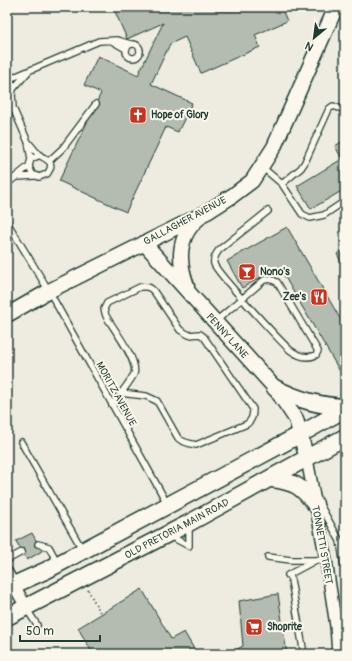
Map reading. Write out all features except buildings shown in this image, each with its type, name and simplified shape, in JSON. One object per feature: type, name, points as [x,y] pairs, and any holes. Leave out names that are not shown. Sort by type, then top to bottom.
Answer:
[{"type":"main road","points":[[275,388],[295,398],[313,404],[345,408]]},
{"type":"main road","points":[[9,582],[58,564],[301,434],[345,408]]},
{"type":"main road","name":"OLD PRETORIA MAIN ROAD","points":[[7,617],[272,479],[345,437]]},
{"type":"main road","points":[[272,479],[297,484],[314,498]]},
{"type":"street","name":"GALLAGHER AVENUE","points":[[7,315],[48,291],[207,212],[252,181],[274,147],[336,7]]},
{"type":"street","points":[[191,296],[182,272],[180,252],[184,237],[193,223],[207,212]]},
{"type":"street","name":"PENNY LANE","points":[[144,243],[275,388],[290,408],[301,434],[307,460]]},
{"type":"street","name":"TONNETTI STREET","points":[[307,460],[314,498],[321,560],[341,639],[338,654]]},
{"type":"street","points":[[9,582],[26,607]]},
{"type":"lane","points":[[111,40],[126,49]]},
{"type":"lane","points":[[7,184],[29,166],[32,159],[28,142],[13,108],[12,85],[7,80],[86,45],[99,41],[111,40],[136,44],[139,46],[140,52],[138,56],[130,57],[127,55],[126,49],[130,44]]},
{"type":"lane","points":[[7,98],[29,71]]},
{"type":"lane","points":[[7,103],[13,108]]},
{"type":"lane","points":[[49,161],[63,148],[96,104]]},
{"type":"lane","points":[[282,184],[301,168],[305,162],[329,109],[333,106],[345,110]]},
{"type":"lane","points":[[17,177],[39,177],[47,174],[51,167],[49,161],[40,155],[28,142]]},
{"type":"lane","points":[[32,159],[40,155]]},
{"type":"lane","points":[[29,166],[32,174],[35,176]]},
{"type":"lane","points":[[262,167],[282,184],[299,211],[310,218],[324,215],[345,201]]},
{"type":"lane","points":[[215,322],[243,299],[264,280],[270,279],[277,282],[318,351],[316,355],[311,357],[303,356],[291,350],[243,299],[215,266],[215,256],[219,250],[268,211]]},
{"type":"lane","name":"MORITZ AVENUE","points":[[7,222],[48,291],[169,505]]},
{"type":"lane","points":[[112,404],[133,375],[135,368],[132,360],[106,316],[104,309],[106,303],[145,286],[151,288],[155,293],[180,330],[189,335],[200,334],[204,338],[253,409],[253,415],[252,420],[247,424],[196,444],[190,444],[183,442],[178,438],[158,401],[146,396],[120,393]]},
{"type":"lane","points":[[21,442],[83,551]]},
{"type":"lane","points":[[314,498],[338,537],[345,573]]},
{"type":"lane","points":[[38,544],[49,546],[53,551],[58,564]]},
{"type":"lane","points":[[7,560],[22,552]]},
{"type":"lane","points":[[268,557],[321,560]]},
{"type":"lane","points":[[304,654],[289,575],[321,560]]},
{"type":"lane","points":[[26,607],[37,625]]},
{"type":"path","points":[[87,589],[101,614]]},
{"type":"place","name":"Hope of Glory","points":[[138,115]]},
{"type":"place","name":"Nono's","points":[[247,272]]},
{"type":"place","name":"Zee's","points":[[319,297]]},
{"type":"place","name":"Shoprite","points":[[254,627]]}]
